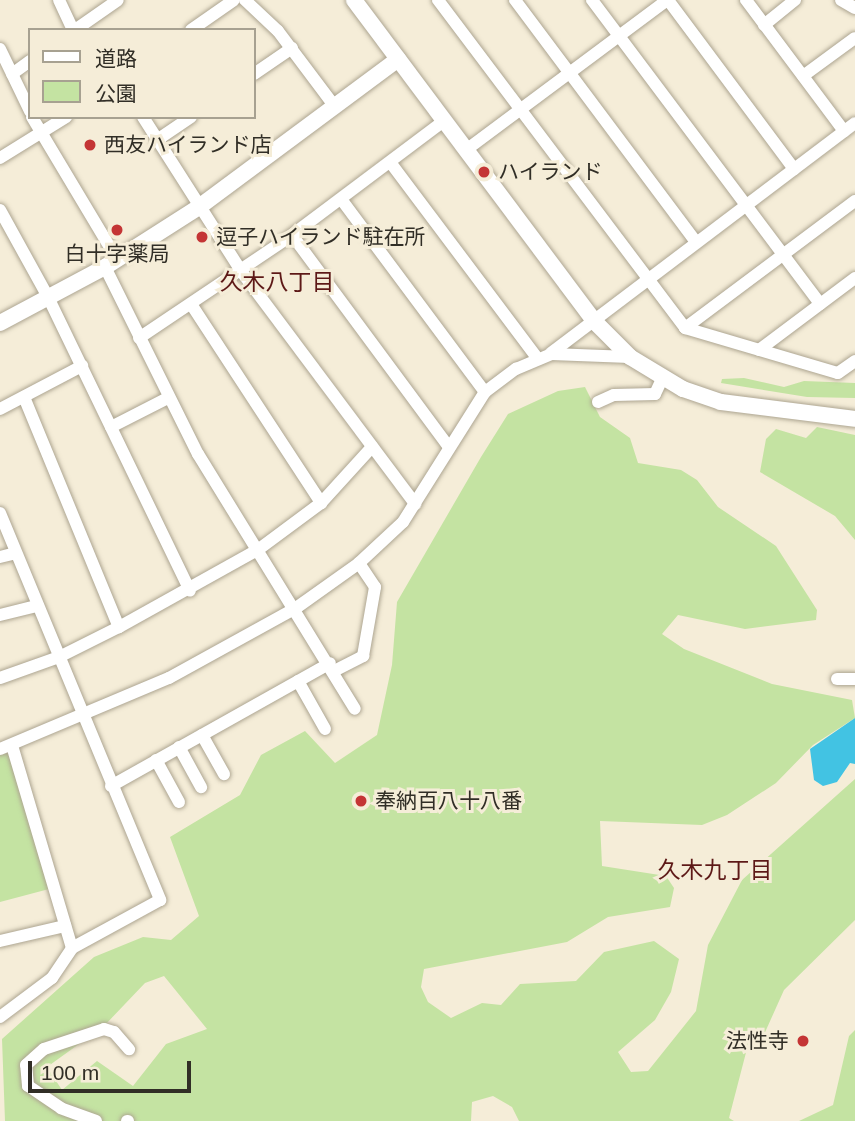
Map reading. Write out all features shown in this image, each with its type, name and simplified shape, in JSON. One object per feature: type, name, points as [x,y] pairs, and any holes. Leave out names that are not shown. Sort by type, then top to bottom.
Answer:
[{"type":"street","points":[[59,0],[73,28]]},
{"type":"street","points":[[77,28],[118,0]]},
{"type":"street","points":[[194,28],[234,0]]},
{"type":"street","points":[[245,0],[292,48],[335,107]]},
{"type":"street","points":[[354,0],[593,320],[630,358],[662,379],[721,402],[855,419]]},
{"type":"street","points":[[438,0],[685,328],[838,373],[855,361]]},
{"type":"street","points":[[515,0],[696,242]]},
{"type":"street","points":[[592,0],[820,304]]},
{"type":"street","points":[[466,150],[668,0],[794,169]]},
{"type":"street","points":[[746,0],[844,131]]},
{"type":"street","points":[[764,24],[795,0]]},
{"type":"street","points":[[841,0],[855,8]]},
{"type":"street","points":[[803,76],[855,38]]},
{"type":"street","points":[[0,48],[28,107]]},
{"type":"street","points":[[256,73],[292,48]]},
{"type":"street","points":[[0,323],[111,263],[199,207],[398,59]]},
{"type":"street","points":[[12,74],[28,62]]},
{"type":"street","points":[[34,119],[111,263],[139,338],[168,398],[355,709]]},
{"type":"street","points":[[0,158],[63,119]]},
{"type":"street","points":[[144,119],[241,271],[415,504]]},
{"type":"street","points":[[157,140],[188,119]]},
{"type":"street","points":[[139,338],[292,235],[444,121]]},
{"type":"street","points":[[551,354],[855,123]]},
{"type":"street","points":[[390,162],[537,358]]},
{"type":"street","points":[[341,199],[485,392]]},
{"type":"street","points":[[685,328],[855,201]]},
{"type":"street","points":[[0,210],[5,231],[48,297],[190,591]]},
{"type":"street","points":[[292,235],[449,447]]},
{"type":"street","points":[[758,350],[855,278]]},
{"type":"street","points":[[191,304],[321,503]]},
{"type":"street","points":[[0,1017],[52,978],[70,957],[72,947],[6,747],[83,718],[169,678],[296,608],[359,563],[415,504],[485,392],[537,358],[551,354],[630,358]]},
{"type":"street","points":[[0,410],[82,366]]},
{"type":"street","points":[[598,402],[614,395],[655,394],[662,379]]},
{"type":"street","points":[[24,397],[118,627]]},
{"type":"street","points":[[111,427],[168,398]]},
{"type":"street","points":[[0,678],[59,657],[190,591],[259,549],[321,503],[372,447]]},
{"type":"street","points":[[0,513],[160,901],[72,947]]},
{"type":"street","points":[[0,557],[16,553]]},
{"type":"street","points":[[111,786],[298,681],[363,656],[376,587],[359,563]]},
{"type":"street","points":[[0,615],[37,606]]},
{"type":"street","points":[[837,679],[855,679]]},
{"type":"street","points":[[298,681],[326,729]]},
{"type":"street","points":[[202,735],[224,774]]},
{"type":"street","points":[[179,747],[201,787]]},
{"type":"street","points":[[156,760],[179,802]]},
{"type":"street","points":[[0,941],[65,926]]},
{"type":"street","points":[[96,1121],[61,1108],[28,1086],[26,1065],[44,1049],[104,1029],[114,1032],[129,1049]]},
{"type":"green space","points":[[744,378],[784,387],[804,381],[855,383],[855,398],[807,397],[721,383],[722,379]]},
{"type":"green space","points":[[585,387],[600,417],[630,438],[638,463],[681,470],[697,480],[718,507],[776,546],[817,610],[816,620],[745,629],[678,615],[662,634],[684,649],[772,684],[852,700],[855,718],[813,745],[776,783],[727,815],[702,825],[600,821],[602,866],[666,876],[674,888],[670,907],[608,917],[567,942],[424,969],[421,987],[428,1002],[451,1018],[482,1003],[501,1005],[520,984],[576,981],[604,952],[654,941],[679,959],[671,992],[655,1020],[618,1052],[631,1072],[648,1071],[696,1011],[708,945],[742,880],[855,779],[855,920],[784,990],[762,1039],[749,1041],[729,1118],[734,1121],[519,1121],[512,1107],[493,1096],[472,1102],[471,1121],[5,1121],[2,1039],[94,957],[143,937],[171,940],[199,916],[170,837],[240,795],[261,755],[305,731],[335,763],[377,735],[392,665],[397,602],[508,414],[558,391]],"holes":[[[164,976],[207,1029],[166,1044],[133,1086],[97,1061],[62,1090],[47,1067],[104,1026],[145,983]]]},
{"type":"green space","points":[[817,427],[855,435],[855,540],[835,516],[760,472],[766,439],[776,429],[806,438]]},
{"type":"green space","points":[[8,753],[49,889],[0,902],[0,755]]},
{"type":"green space","points":[[855,1030],[855,1121],[799,1121],[833,1105],[849,1036]]},
{"type":"water","points":[[855,718],[855,764],[850,763],[837,782],[823,786],[814,780],[810,749]]},
{"type":"place","name":"西友ハイランド店","points":[[90,145]]},
{"type":"place","name":"ハイランド","points":[[484,172]]},
{"type":"place","name":"白十字薬局","points":[[117,230]]},
{"type":"place","name":"逗子ハイランド駐在所","points":[[202,237]]},
{"type":"place","name":"奉納百八十八番","points":[[361,801]]},
{"type":"place","name":"法性寺","points":[[803,1041]]},
{"type":"district","name":"久木八丁目","points":[[277,282]]},
{"type":"district","name":"久木九丁目","points":[[715,870]]}]
